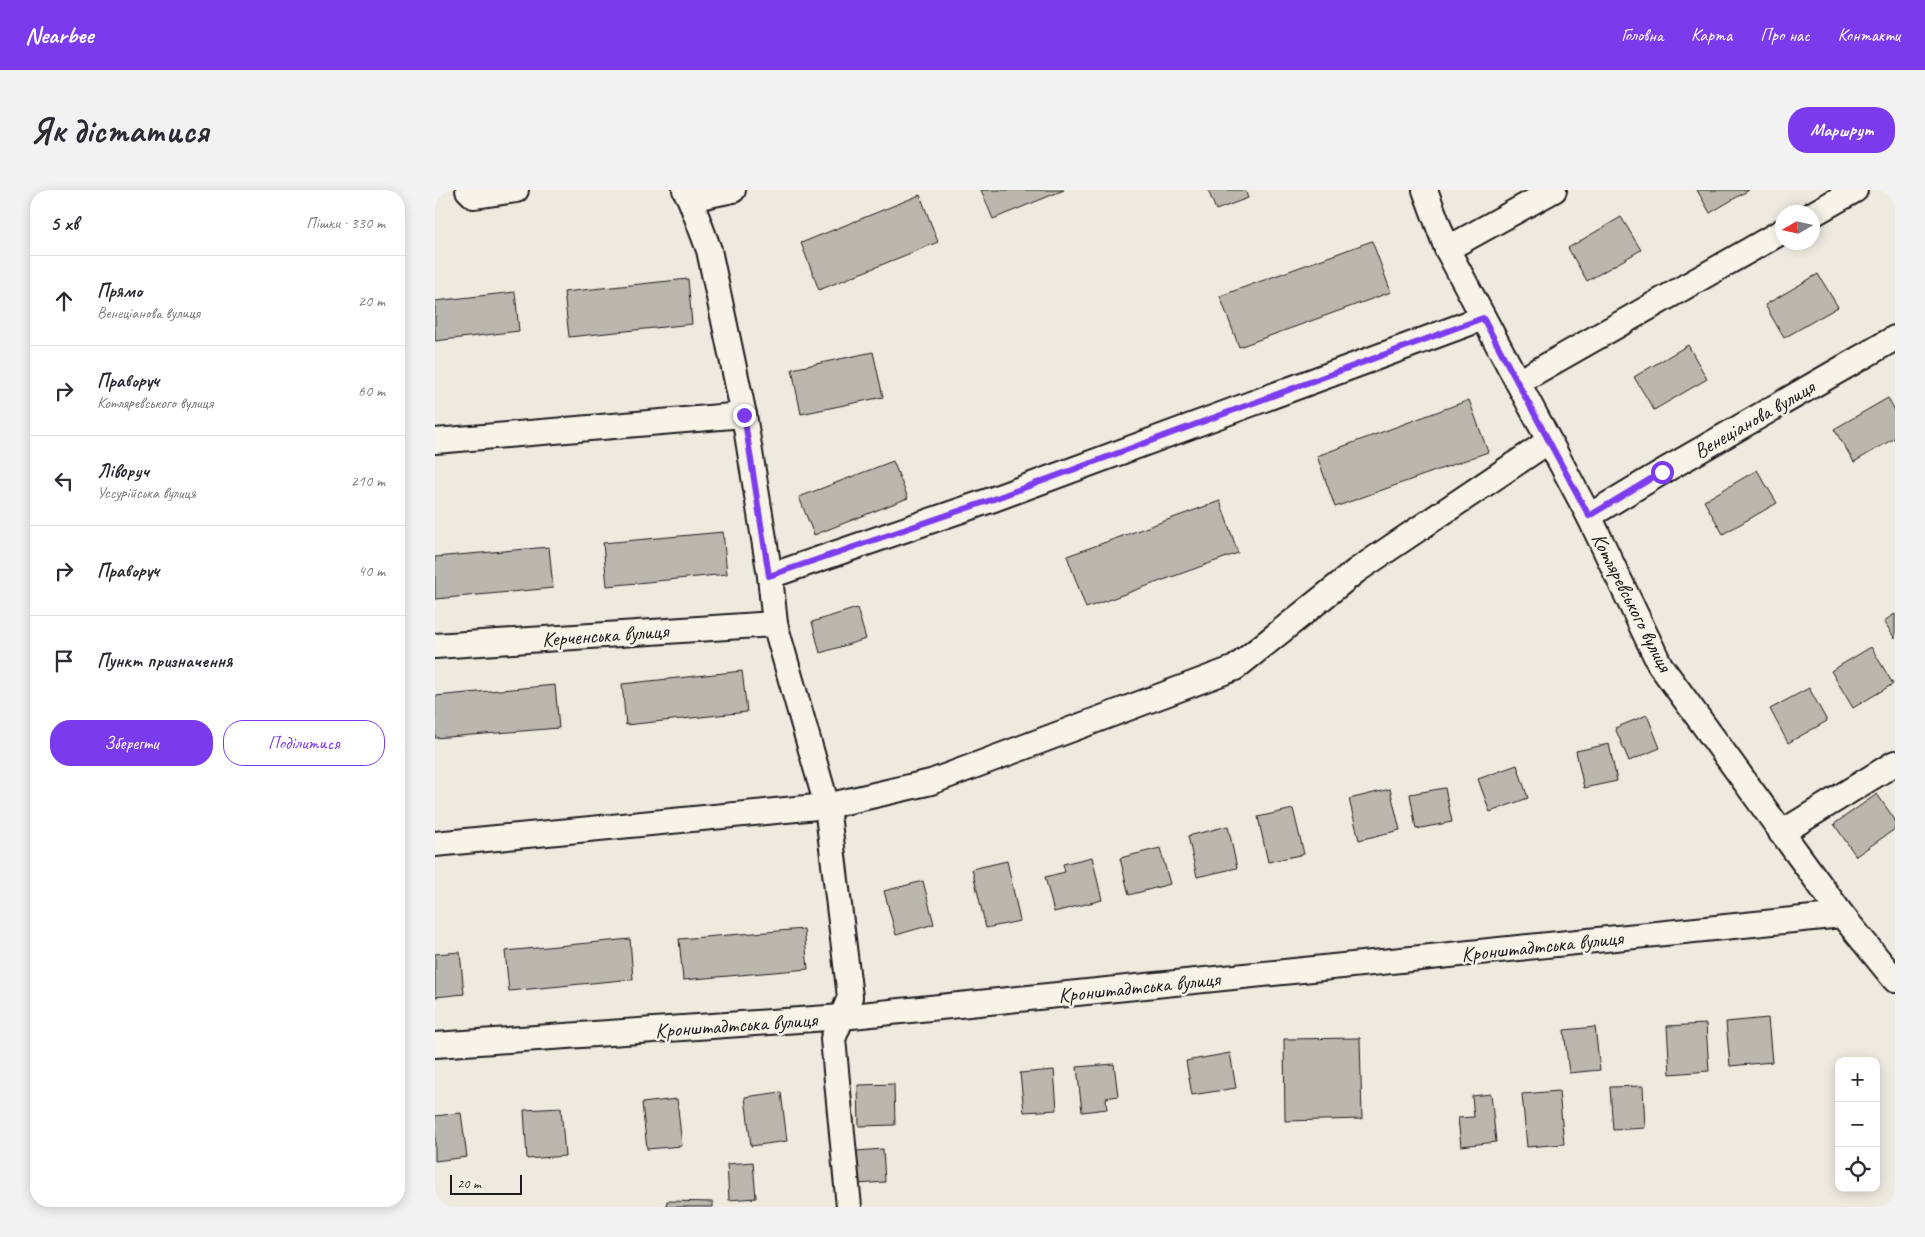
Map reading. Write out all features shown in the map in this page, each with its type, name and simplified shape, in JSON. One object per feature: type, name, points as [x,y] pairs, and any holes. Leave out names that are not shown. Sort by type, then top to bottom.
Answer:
[{"type":"street","points":[[468,190],[474,196],[515,190]]},
{"type":"street","points":[[733,190],[687,195],[709,250],[744,415],[775,624],[827,806],[851,997],[833,1039],[849,1207]]},
{"type":"street","name":"Котляревського вулиця","points":[[1425,190],[1447,249],[1589,516],[1660,665],[1841,915],[1895,980]]},
{"type":"street","points":[[1447,249],[1554,190]]},
{"type":"street","points":[[1820,210],[1855,190]]},
{"type":"street","points":[[1518,382],[1775,237]]},
{"type":"street","points":[[769,576],[991,500],[1483,318]]},
{"type":"street","name":"Венеціанова вулиця","points":[[1589,516],[1895,338]]},
{"type":"street","points":[[435,441],[744,415]]},
{"type":"street","points":[[435,844],[827,806],[931,782],[1235,668],[1356,571],[1549,441]]},
{"type":"street","name":"Керченська вулиця","points":[[435,646],[775,624]]},
{"type":"street","points":[[1781,832],[1895,763]]},
{"type":"street","name":"Кронштадтська вулиця","points":[[435,1044],[842,1017],[1841,915]]},
{"type":"building","points":[[981,190],[1064,190],[993,219]]},
{"type":"building","points":[[1208,190],[1245,190],[1248,198],[1216,210]]},
{"type":"building","points":[[1697,190],[1749,190],[1710,213]]},
{"type":"building","points":[[920,195],[938,242],[819,290],[801,243]]},
{"type":"building","points":[[1621,217],[1641,250],[1587,281],[1568,248]]},
{"type":"building","points":[[1372,241],[1391,292],[1239,347],[1220,296]]},
{"type":"building","points":[[1818,274],[1838,307],[1784,338],[1765,305]]},
{"type":"building","points":[[688,279],[692,324],[569,337],[564,292]]},
{"type":"building","points":[[515,292],[519,331],[435,341],[435,301]]},
{"type":"building","points":[[1688,345],[1707,379],[1654,410],[1634,377]]},
{"type":"building","points":[[873,352],[883,397],[801,414],[792,369]]},
{"type":"building","points":[[1888,398],[1895,410],[1895,438],[1854,462],[1834,429]]},
{"type":"building","points":[[1469,400],[1488,452],[1335,507],[1317,456]]},
{"type":"building","points":[[893,461],[908,498],[814,535],[799,497]]},
{"type":"building","points":[[1757,470],[1777,503],[1723,534],[1704,501]]},
{"type":"building","points":[[1220,501],[1238,553],[1086,608],[1067,556]]},
{"type":"building","points":[[723,532],[727,574],[607,586],[603,543]]},
{"type":"building","points":[[549,547],[553,588],[435,599],[435,557]]},
{"type":"building","points":[[857,608],[866,639],[820,653],[812,622]]},
{"type":"building","points":[[1895,614],[1895,639],[1884,621]]},
{"type":"building","points":[[1871,647],[1893,684],[1853,708],[1831,671]]},
{"type":"building","points":[[742,671],[747,712],[626,725],[622,684]]},
{"type":"building","points":[[555,685],[559,728],[435,738],[435,696]]},
{"type":"building","points":[[1809,688],[1827,721],[1788,743],[1770,709]]},
{"type":"building","points":[[1647,715],[1660,748],[1629,761],[1615,728]]},
{"type":"building","points":[[1609,744],[1617,781],[1584,788],[1576,751]]},
{"type":"building","points":[[1517,765],[1528,798],[1490,812],[1478,779]]},
{"type":"building","points":[[1445,788],[1452,822],[1416,829],[1410,794]]},
{"type":"building","points":[[1390,789],[1400,830],[1359,840],[1349,799]]},
{"type":"building","points":[[1877,794],[1895,820],[1895,829],[1856,856],[1834,824]]},
{"type":"building","points":[[1293,809],[1304,854],[1268,862],[1258,817]]},
{"type":"building","points":[[1228,826],[1237,868],[1197,877],[1188,836]]},
{"type":"building","points":[[1160,848],[1170,884],[1129,895],[1120,858]]},
{"type":"building","points":[[1092,857],[1102,900],[1054,912],[1045,877],[1065,872],[1063,864]]},
{"type":"building","points":[[1007,861],[1020,921],[986,928],[972,869]]},
{"type":"building","points":[[923,881],[934,924],[896,935],[884,891]]},
{"type":"building","points":[[804,929],[808,969],[683,980],[679,939]]},
{"type":"building","points":[[630,939],[633,979],[509,991],[505,951]]},
{"type":"building","points":[[460,952],[464,994],[435,997],[435,954]]},
{"type":"building","points":[[1768,1018],[1772,1062],[1730,1066],[1726,1022]]},
{"type":"building","points":[[1706,1024],[1709,1071],[1670,1074],[1667,1026]]},
{"type":"building","points":[[1595,1027],[1600,1070],[1569,1073],[1564,1030]]},
{"type":"building","points":[[1360,1038],[1362,1119],[1285,1121],[1284,1039]]},
{"type":"building","points":[[1230,1053],[1236,1088],[1192,1095],[1186,1061]]},
{"type":"building","points":[[1114,1064],[1118,1096],[1106,1098],[1107,1109],[1082,1112],[1077,1067]]},
{"type":"building","points":[[1054,1070],[1057,1110],[1024,1112],[1020,1073]]},
{"type":"building","points":[[894,1084],[895,1125],[859,1126],[858,1085]]},
{"type":"building","points":[[1643,1086],[1645,1128],[1613,1130],[1610,1087]]},
{"type":"building","points":[[1559,1091],[1564,1144],[1527,1147],[1522,1094]]},
{"type":"building","points":[[781,1092],[787,1141],[751,1146],[745,1097]]},
{"type":"building","points":[[1491,1094],[1496,1142],[1461,1146],[1458,1118],[1474,1117],[1472,1096]]},
{"type":"building","points":[[677,1099],[682,1146],[647,1149],[642,1103]]},
{"type":"building","points":[[561,1108],[565,1156],[527,1159],[524,1110]]},
{"type":"building","points":[[461,1113],[467,1157],[435,1161],[435,1116]]},
{"type":"building","points":[[883,1149],[885,1182],[858,1184],[856,1151]]},
{"type":"building","points":[[753,1162],[756,1198],[729,1200],[727,1164]]},
{"type":"building","points":[[667,1201],[713,1202],[713,1207],[666,1207]]},
{"type":"route","points":[[744,415],[769,576],[991,500],[1483,318],[1589,516],[1662,472]]}]
